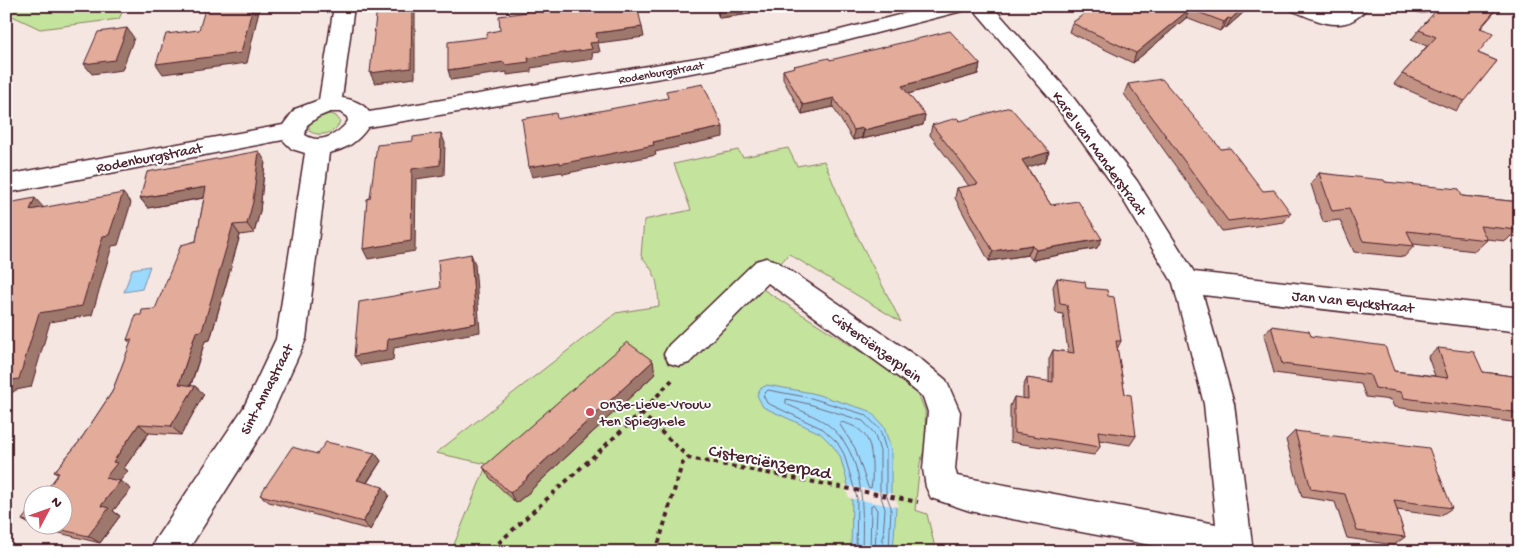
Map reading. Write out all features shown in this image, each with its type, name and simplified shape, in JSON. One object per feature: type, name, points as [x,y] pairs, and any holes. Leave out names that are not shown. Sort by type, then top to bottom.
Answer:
[{"type":"street","points":[[330,105],[344,6]]},
{"type":"street","name":"Rodenburgstraat","points":[[360,121],[715,62],[837,36],[959,6]]},
{"type":"street","name":"Karel van Manderstraat","points":[[980,6],[1061,97],[1128,187],[1186,282],[1219,404],[1235,548]]},
{"type":"street","points":[[1298,6],[1330,18],[1342,18],[1358,6]]},
{"type":"street","points":[[330,105],[344,105],[355,110],[360,121],[353,133],[346,138],[335,144],[318,147],[300,144],[293,138],[291,131],[298,119],[310,111],[330,105]]},
{"type":"street","name":"Rodenburgstraat","points":[[6,184],[291,131]]},
{"type":"street","name":"Sint-Annastraat","points":[[167,552],[255,417],[291,339],[318,147]]},
{"type":"street","name":"Cisterciënzerplein","points":[[679,354],[766,268],[912,370],[935,390],[944,412],[939,469],[943,487],[970,495],[1235,548]]},
{"type":"street","name":"Jan Van Eyckstraat","points":[[1186,282],[1520,320]]},
{"type":"path","points":[[492,549],[640,413],[673,378],[679,354]]},
{"type":"path","points":[[640,413],[689,458]]},
{"type":"path","name":"Cisterciënzerpad","points":[[656,552],[682,464],[689,458],[916,503]]},
{"type":"green space","points":[[6,6],[125,6],[119,19],[40,29],[6,13]]},
{"type":"green space","points":[[331,114],[340,121],[335,129],[323,134],[309,131],[309,125],[313,120]]},
{"type":"green space","points":[[788,148],[797,166],[824,161],[847,216],[901,322],[789,254],[777,267],[747,279],[880,364],[918,394],[925,410],[926,445],[920,463],[915,510],[927,514],[936,552],[451,552],[487,464],[436,453],[616,313],[659,306],[656,279],[651,268],[641,256],[644,220],[691,210],[674,164],[738,150],[743,157]]},
{"type":"water","points":[[150,266],[142,289],[124,292],[132,269]]},
{"type":"water","points":[[767,385],[812,393],[870,411],[884,427],[891,449],[891,494],[896,507],[893,552],[851,552],[852,499],[840,456],[820,433],[763,407],[757,395],[760,389]]},
{"type":"pier","points":[[844,485],[894,494],[899,507],[849,498]]},
{"type":"building","points":[[206,6],[253,6],[241,53],[156,64],[166,34],[199,30]]},
{"type":"building","points":[[377,6],[412,6],[411,68],[370,73]]},
{"type":"building","points":[[526,6],[637,6],[642,27],[596,33],[598,42],[590,43],[592,49],[528,58],[529,62],[505,65],[504,62],[448,70],[448,42],[487,37],[487,33],[500,30],[499,16],[527,12]]},
{"type":"building","points":[[718,6],[734,6],[718,9]]},
{"type":"building","points":[[1095,6],[1245,6],[1231,19],[1228,18],[1224,22],[1190,9],[1136,53],[1072,23]]},
{"type":"building","points":[[1440,6],[1499,6],[1480,28],[1494,33],[1478,53],[1497,61],[1465,101],[1402,74],[1436,37],[1419,30]]},
{"type":"building","points":[[127,28],[115,60],[84,64],[98,32]]},
{"type":"building","points":[[950,31],[980,64],[902,86],[925,115],[864,130],[863,128],[854,130],[834,98],[803,105],[783,70],[794,66],[829,58],[830,60]]},
{"type":"building","points":[[1162,79],[1221,149],[1230,148],[1263,191],[1274,190],[1291,213],[1228,221],[1128,84]]},
{"type":"building","points":[[703,84],[723,127],[653,142],[654,145],[560,164],[560,162],[529,167],[522,119],[556,113],[557,119],[668,98],[666,91]]},
{"type":"building","points":[[1010,107],[1049,152],[1022,160],[1051,205],[1078,201],[1102,239],[1036,250],[1032,245],[993,251],[957,188],[978,184],[932,125],[957,118],[960,121]]},
{"type":"building","points":[[441,133],[440,165],[412,169],[411,241],[363,249],[367,199],[370,198],[377,145],[413,141],[413,137]]},
{"type":"building","points":[[259,151],[253,202],[247,224],[233,225],[202,331],[196,332],[179,384],[195,386],[171,426],[139,424],[113,462],[117,463],[105,478],[120,481],[101,506],[109,508],[88,536],[72,532],[72,486],[49,486],[59,473],[54,472],[79,442],[112,392],[132,339],[127,340],[136,315],[141,315],[142,310],[155,309],[181,245],[196,241],[206,187],[140,198],[147,172]]},
{"type":"building","points":[[1319,173],[1459,189],[1462,196],[1520,202],[1520,224],[1514,224],[1517,230],[1480,226],[1487,240],[1407,231],[1414,246],[1363,241],[1349,209],[1332,211]]},
{"type":"building","points":[[123,193],[109,235],[103,236],[82,306],[39,313],[19,379],[6,381],[6,207],[8,203],[35,198],[30,210]]},
{"type":"building","points":[[471,254],[476,323],[388,339],[387,350],[354,356],[359,302],[440,288],[438,260]]},
{"type":"building","points":[[1057,278],[1085,282],[1086,288],[1107,290],[1108,296],[1114,297],[1121,341],[1116,341],[1125,394],[1131,395],[1136,436],[1098,431],[1100,447],[1014,433],[1014,397],[1028,399],[1027,378],[1053,382],[1053,350],[1074,353],[1067,305],[1060,304]]},
{"type":"building","points":[[1271,326],[1309,331],[1311,336],[1385,346],[1394,371],[1448,378],[1438,348],[1474,352],[1483,372],[1520,377],[1520,413],[1404,398],[1401,392],[1375,388],[1370,375],[1282,364]]},
{"type":"building","name":"Onze-Lieve-Vrouw ten Spieghele","points":[[627,342],[653,361],[510,493],[483,467]]},
{"type":"building","points":[[1295,431],[1429,448],[1452,508],[1394,500],[1405,537],[1357,531],[1345,494],[1311,489]]},
{"type":"building","points":[[326,442],[375,453],[357,480],[383,487],[363,522],[260,495],[292,447],[317,454]]},
{"type":"place","name":"Onze-Lieve-Vrouw ten Spieghele","points":[[590,412]]}]
